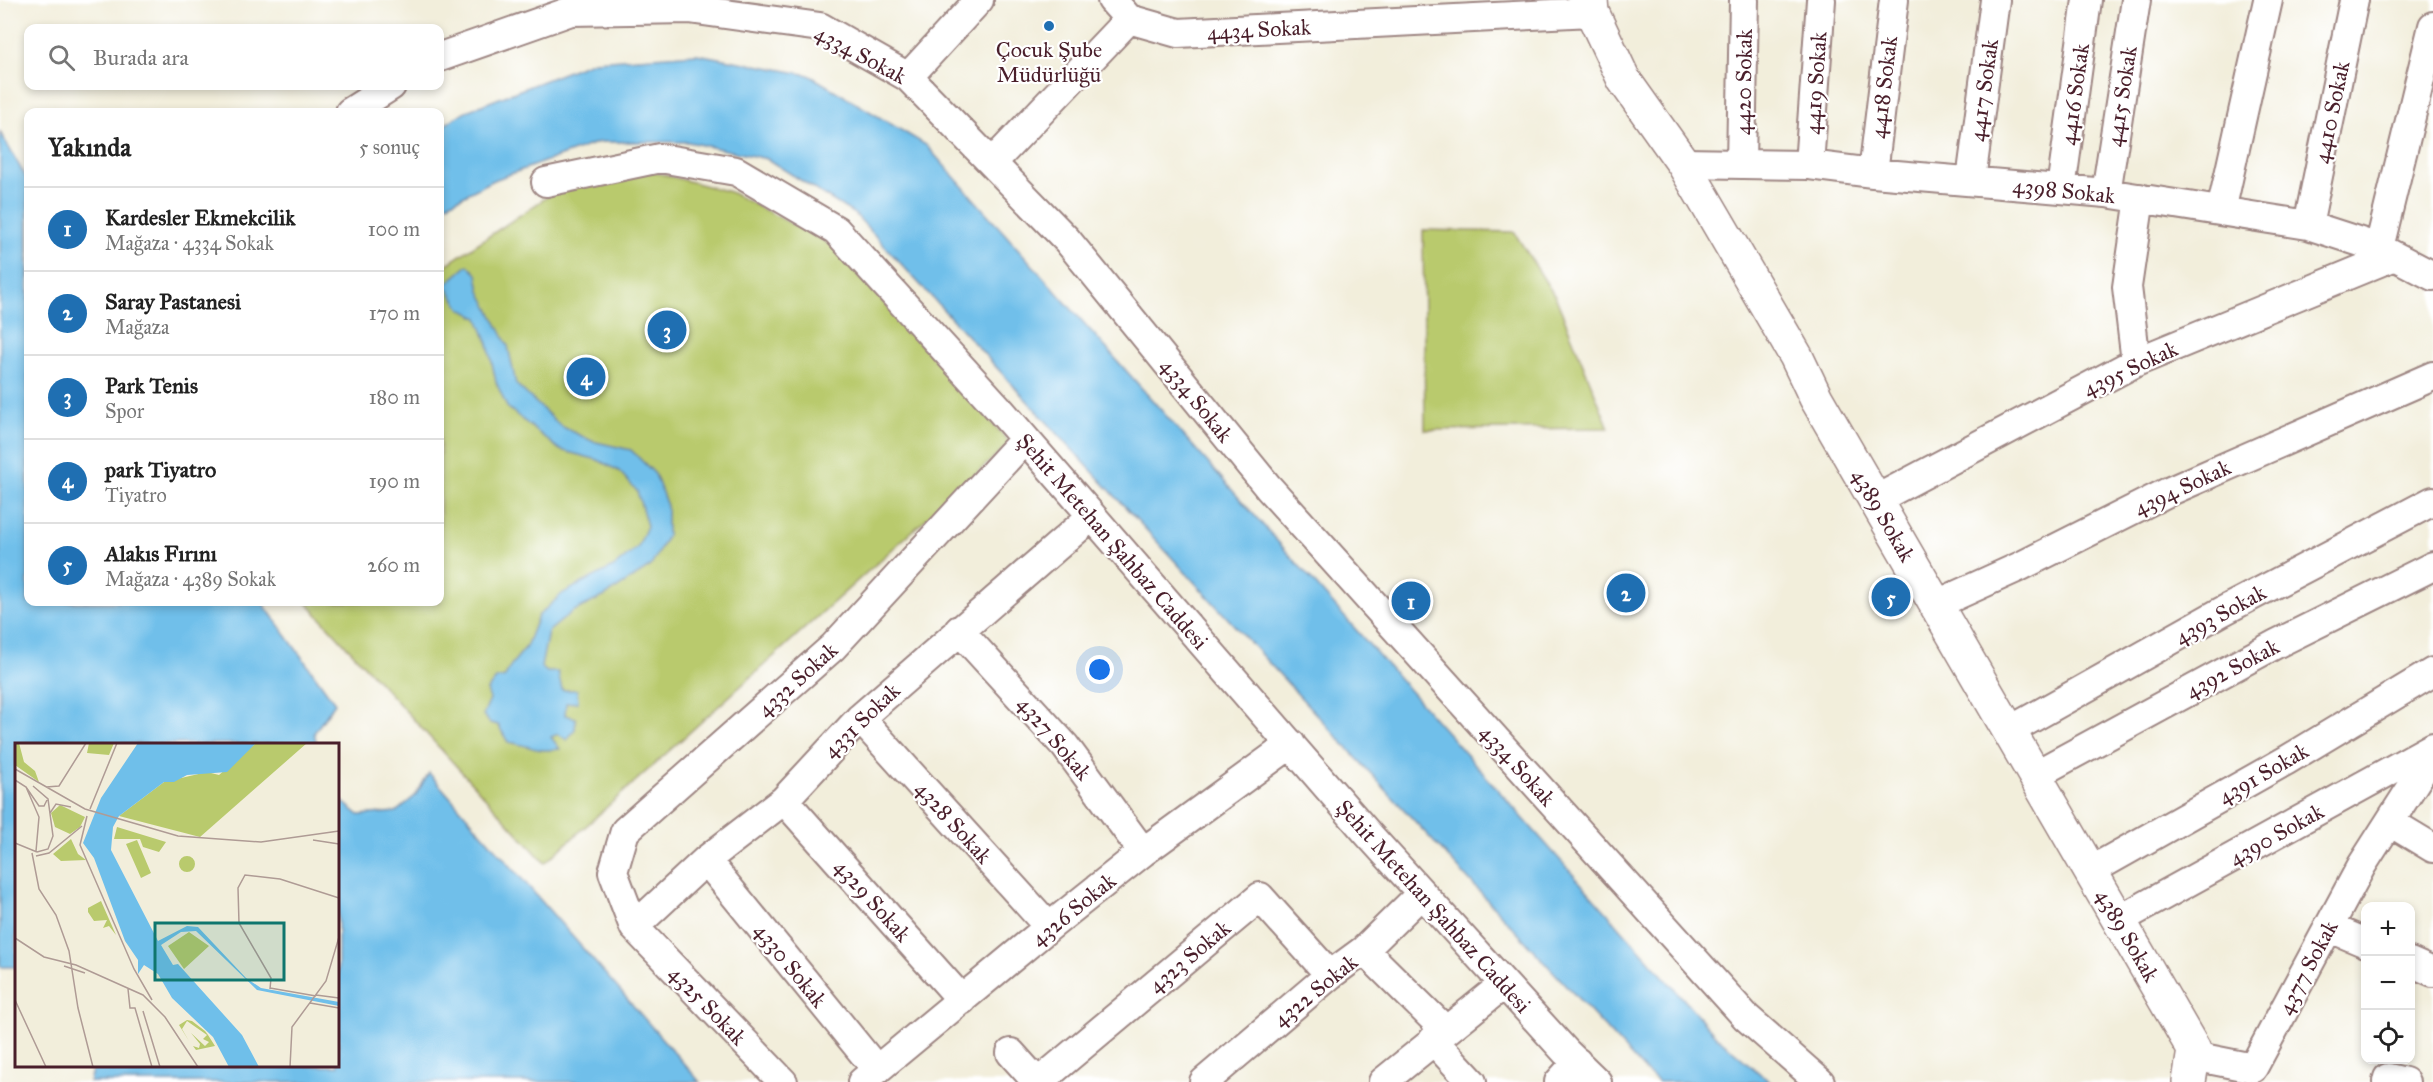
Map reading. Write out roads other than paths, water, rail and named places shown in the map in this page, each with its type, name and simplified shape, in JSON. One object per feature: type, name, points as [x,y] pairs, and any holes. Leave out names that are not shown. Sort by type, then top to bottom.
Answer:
[{"type":"main road","name":"4389 Sokak","points":[[1591,6],[1624,80],[1683,164],[1796,356],[1816,398],[2194,1050],[2191,1069]]},
{"type":"street","points":[[908,77],[979,0]]},
{"type":"street","name":"4420 Sokak","points":[[1742,164],[1744,0]]},
{"type":"street","name":"4419 Sokak","points":[[1809,165],[1821,0]]},
{"type":"street","name":"4418 Sokak","points":[[1873,173],[1894,0]]},
{"type":"street","name":"4417 Sokak","points":[[1971,180],[1995,0]]},
{"type":"street","name":"4416 Sokak","points":[[2061,189],[2087,0]]},
{"type":"street","name":"4415 Sokak","points":[[2106,193],[2136,0]]},
{"type":"street","points":[[2221,211],[2268,0]]},
{"type":"street","name":"4410 Sokak","points":[[2308,225],[2354,0]]},
{"type":"street","name":"4434 Sokak","points":[[1120,9],[1178,33],[1591,6]]},
{"type":"street","name":"4334 Sokak","points":[[444,56],[571,11],[689,9],[820,27],[908,77],[1066,240],[1268,487],[1723,993],[1746,1017],[1820,1082]]},
{"type":"street","points":[[992,164],[1120,9]]},
{"type":"street","points":[[2386,252],[2433,26]]},
{"type":"street","points":[[356,108],[385,90]]},
{"type":"street","name":"Şehit Metehan Şahbaz Caddesi","points":[[546,182],[660,158],[736,171],[836,230],[1025,439],[1504,984],[1568,1072],[1597,1082]]},
{"type":"street","name":"4398 Sokak","points":[[1683,164],[1809,165],[2140,198],[2308,225],[2386,252],[2433,276]]},
{"type":"street","points":[[2136,362],[2127,287],[2140,198]]},
{"type":"street","name":"4395 Sokak","points":[[1875,500],[2136,362],[2386,252]]},
{"type":"street","name":"4394 Sokak","points":[[1935,605],[2021,566],[2168,492],[2433,376]]},
{"type":"street","name":"4332 Sokak","points":[[634,927],[613,872],[625,831],[833,647],[1025,439]]},
{"type":"street","name":"4393 Sokak","points":[[2009,731],[2222,612],[2433,501]]},
{"type":"street","name":"4331 Sokak","points":[[634,927],[706,860],[784,800],[860,718],[1092,516]]},
{"type":"street","name":"4392 Sokak","points":[[2035,775],[2276,644],[2433,566]]},
{"type":"street","name":"4327 Sokak","points":[[959,630],[1065,746],[1143,852]]},
{"type":"street","name":"4391 Sokak","points":[[2090,871],[2287,760],[2433,672]]},
{"type":"street","name":"4328 Sokak","points":[[860,718],[1049,927]]},
{"type":"street","name":"4326 Sokak","points":[[869,1076],[1143,852],[1291,744]]},
{"type":"street","name":"4390 Sokak","points":[[2119,920],[2433,747]]},
{"type":"street","name":"4377 Sokak","points":[[2191,1069],[2248,1074],[2253,1068],[2362,865],[2433,754]]},
{"type":"street","name":"4329 Sokak","points":[[784,800],[962,1000]]},
{"type":"street","points":[[2390,822],[2433,848]]},
{"type":"street","name":"4330 Sokak","points":[[706,860],[869,1076]]},
{"type":"street","name":"4322 Sokak","points":[[1204,1082],[1330,975],[1364,950],[1422,893]]},
{"type":"street","name":"4323 Sokak","points":[[1038,1082],[1260,897],[1330,975]]},
{"type":"street","name":"4325 Sokak","points":[[634,927],[783,1082]]},
{"type":"street","points":[[2328,927],[2361,941]]},
{"type":"street","points":[[1364,950],[1439,1035],[1472,1082]]},
{"type":"street","points":[[2415,964],[2433,972]]},
{"type":"street","points":[[1383,1082],[1504,984]]},
{"type":"street","points":[[1011,1053],[1038,1082]]},
{"type":"water","points":[[697,54],[809,75],[926,145],[1718,1038],[1770,1082],[1659,1082],[1645,1071],[856,215],[767,159],[688,142],[599,142],[494,180],[444,206],[444,125],[464,112],[594,61]]},
{"type":"water","points":[[0,132],[24,174],[24,606],[265,606],[335,703],[314,733],[317,743],[15,743],[15,967],[0,967]]},
{"type":"water","points":[[468,265],[477,274],[480,291],[508,346],[516,384],[561,426],[592,441],[631,450],[655,474],[667,506],[667,536],[651,566],[605,596],[572,612],[548,632],[541,667],[547,672],[558,672],[562,690],[577,690],[578,702],[566,703],[565,715],[576,718],[575,729],[567,740],[558,734],[551,737],[560,749],[538,749],[508,742],[498,725],[490,723],[483,715],[490,700],[487,690],[496,679],[505,677],[511,665],[526,647],[538,616],[563,593],[615,566],[638,547],[647,526],[637,491],[619,471],[598,460],[560,450],[507,407],[496,382],[488,344],[478,318],[461,309],[445,285]]},
{"type":"water","points":[[429,773],[700,1082],[89,1082],[93,1067],[339,1067],[339,799],[359,815],[396,812],[415,796]]},
{"type":"place","name":"Çocuk Şube Müdürlüğü","points":[[1049,26]]},
{"type":"place","name":"Park Tenis","points":[[667,330]]},
{"type":"place","name":"park Tiyatro","points":[[586,377]]},
{"type":"place","name":"Saray Pastanesi","points":[[1626,593]]},
{"type":"place","name":"Alakıs Fırını","points":[[1891,597]]},
{"type":"place","name":"Kardesler Ekmekcilik","points":[[1411,601]]}]
